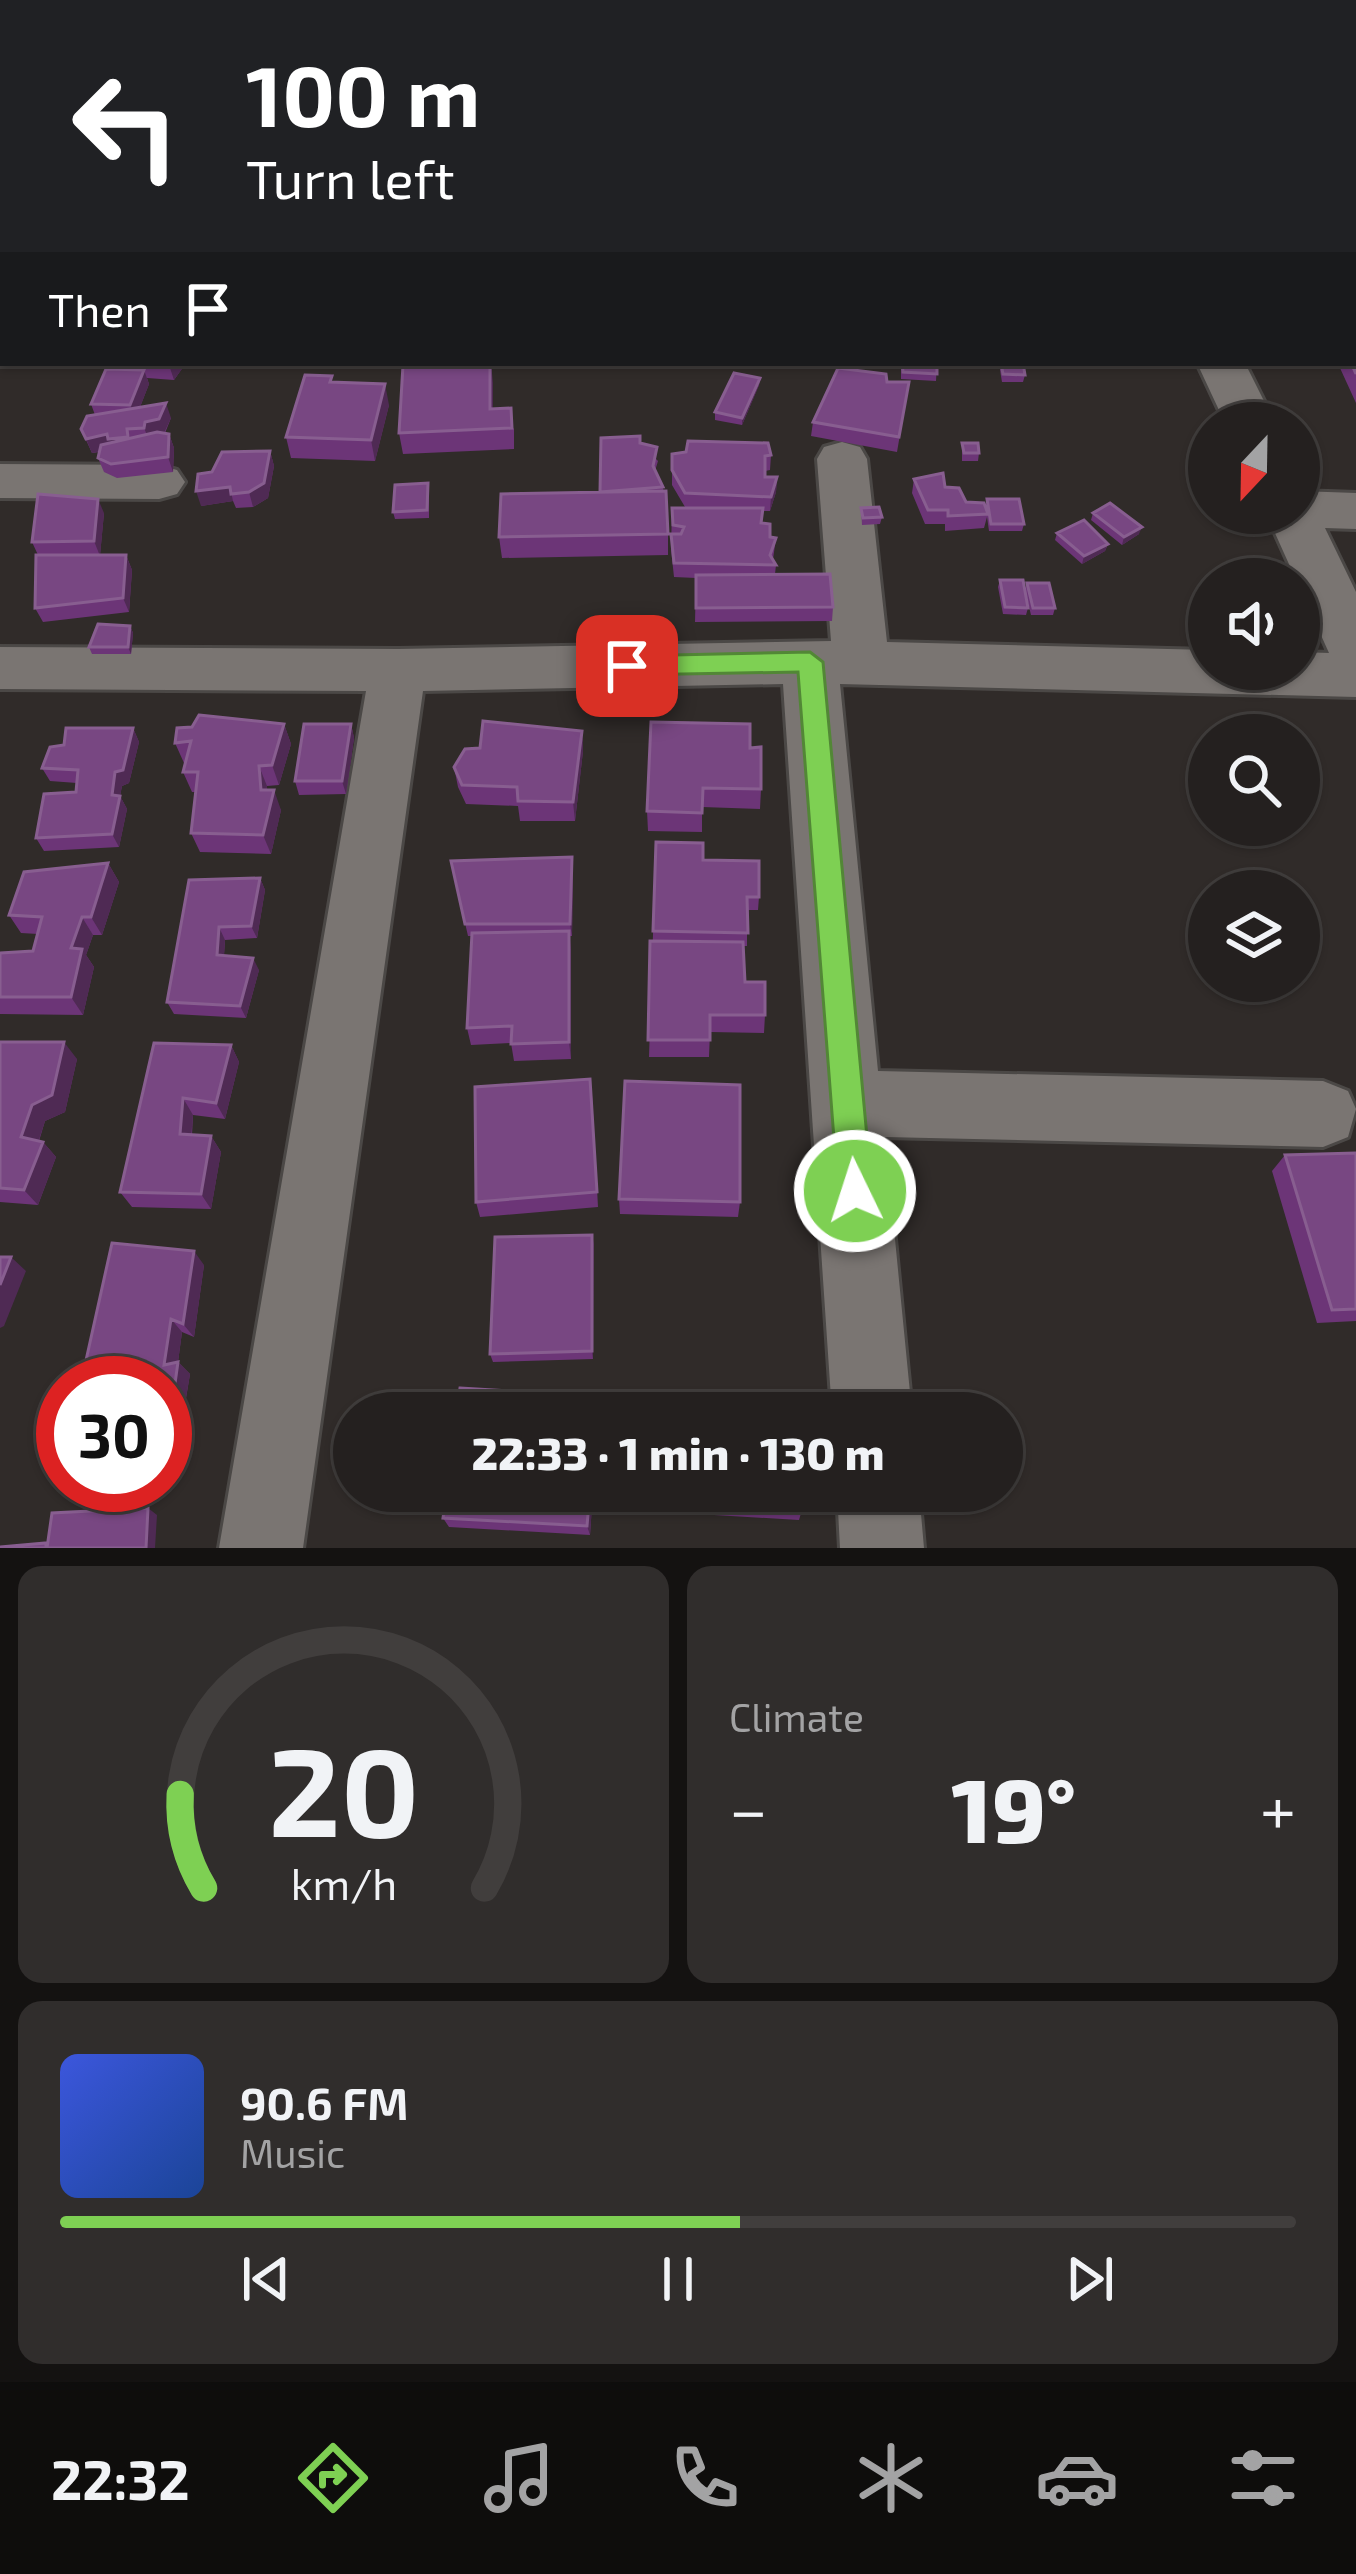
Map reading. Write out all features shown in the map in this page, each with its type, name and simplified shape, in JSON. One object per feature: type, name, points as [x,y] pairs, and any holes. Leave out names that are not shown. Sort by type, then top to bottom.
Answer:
[{"type":"street","points":[[1222,366],[1240,402]]},
{"type":"street","points":[[842,459],[836,663],[848,1102],[870,1392]]},
{"type":"street","points":[[0,481],[159,482]]},
{"type":"street","points":[[1320,511],[1356,511]]},
{"type":"street","points":[[1306,534],[1356,651]]},
{"type":"street","points":[[0,668],[398,670],[836,663],[1356,675]]},
{"type":"street","points":[[261,1548],[398,670]]},
{"type":"street","points":[[848,1102],[1323,1114]]},
{"type":"street","points":[[879,1512],[882,1548]]},
{"type":"building","points":[[403,366],[490,366],[490,409],[511,408],[512,428],[399,433]]},
{"type":"building","points":[[902,366],[937,366],[937,374],[903,372]]},
{"type":"building","points":[[1002,366],[1024,366],[1025,375],[1003,374]]},
{"type":"building","points":[[838,368],[886,374],[887,382],[909,382],[899,437],[813,422]]},
{"type":"building","points":[[106,369],[144,370],[130,405],[91,404]]},
{"type":"building","points":[[734,373],[760,378],[742,418],[715,412]]},
{"type":"building","points":[[305,375],[332,376],[330,382],[385,384],[371,440],[286,437]]},
{"type":"building","points":[[166,403],[159,419],[145,422],[144,428],[127,429],[128,437],[108,439],[107,434],[86,439],[81,429],[87,416]]},
{"type":"building","points":[[157,432],[169,434],[168,457],[111,464],[98,458],[101,445]]},
{"type":"building","points":[[640,436],[640,443],[657,447],[653,466],[663,487],[600,492],[601,438]]},
{"type":"building","points":[[688,441],[768,443],[771,455],[765,456],[765,477],[777,477],[771,497],[685,493],[672,470],[672,454],[686,452]]},
{"type":"building","points":[[962,443],[978,443],[979,453],[964,453]]},
{"type":"building","points":[[270,451],[264,483],[249,492],[231,494],[230,487],[196,491],[198,474],[212,472],[222,452]]},
{"type":"building","points":[[943,473],[945,487],[959,488],[966,502],[984,503],[988,514],[948,516],[948,510],[928,510],[914,479]]},
{"type":"building","points":[[428,483],[427,510],[393,512],[395,485]]},
{"type":"building","points":[[666,491],[668,534],[499,537],[501,494]]},
{"type":"building","points":[[38,494],[98,499],[94,541],[32,542]]},
{"type":"building","points":[[987,499],[1019,499],[1024,524],[991,524]]},
{"type":"building","points":[[1110,503],[1142,527],[1124,537],[1093,513]]},
{"type":"building","points":[[879,507],[882,517],[863,518],[861,508]]},
{"type":"building","points":[[672,508],[763,508],[761,523],[770,524],[770,537],[776,538],[770,555],[776,565],[674,563],[671,534],[681,534],[684,527],[673,525]]},
{"type":"building","points":[[1084,520],[1108,544],[1084,556],[1057,533]]},
{"type":"building","points":[[36,555],[126,555],[123,598],[35,608]]},
{"type":"building","points":[[830,574],[833,607],[696,608],[696,575]]},
{"type":"building","points":[[1000,580],[1023,580],[1028,608],[1005,607]]},
{"type":"building","points":[[1027,583],[1049,583],[1055,608],[1033,608]]},
{"type":"building","points":[[98,624],[130,626],[128,647],[89,647]]},
{"type":"building","points":[[199,715],[284,724],[272,765],[259,766],[261,790],[274,790],[263,835],[191,833],[198,772],[183,772],[191,741],[175,743],[177,728],[192,727]]},
{"type":"building","points":[[483,721],[582,731],[573,802],[518,801],[517,787],[462,785],[454,767],[465,749],[480,748]]},
{"type":"building","points":[[651,722],[750,724],[750,748],[761,747],[761,789],[703,788],[702,813],[647,811]]},
{"type":"building","points":[[304,724],[351,724],[342,781],[295,781]]},
{"type":"building","points":[[66,728],[133,728],[123,770],[115,772],[112,795],[120,796],[112,834],[36,838],[44,794],[76,792],[78,770],[42,768],[50,747],[64,745]]},
{"type":"building","points":[[656,842],[703,843],[703,860],[759,861],[759,897],[747,897],[748,933],[653,931]]},
{"type":"building","points":[[572,857],[570,924],[465,924],[451,861]]},
{"type":"building","points":[[108,863],[91,917],[82,917],[71,948],[82,949],[71,997],[0,997],[0,953],[33,951],[42,917],[9,915],[24,872]]},
{"type":"building","points":[[260,878],[251,926],[219,927],[217,955],[253,958],[240,1006],[167,1002],[189,880]]},
{"type":"building","points":[[569,931],[569,1042],[511,1044],[512,1026],[467,1028],[472,933]]},
{"type":"building","points":[[650,941],[743,942],[745,982],[765,982],[765,1015],[710,1015],[710,1040],[648,1040]]},
{"type":"building","points":[[0,1042],[64,1042],[52,1095],[32,1105],[21,1137],[43,1142],[24,1190],[0,1188]]},
{"type":"building","points":[[154,1043],[231,1045],[216,1103],[183,1098],[180,1134],[211,1136],[201,1194],[120,1192]]},
{"type":"building","points":[[590,1079],[597,1192],[476,1202],[475,1087]]},
{"type":"building","points":[[625,1081],[740,1085],[740,1202],[619,1199]]},
{"type":"building","points":[[1356,1153],[1356,1309],[1332,1310],[1285,1155]]},
{"type":"building","points":[[592,1235],[592,1351],[490,1354],[495,1237]]},
{"type":"building","points":[[112,1243],[194,1251],[183,1324],[171,1319],[165,1356],[87,1356]]},
{"type":"building","points":[[0,1257],[11,1257],[0,1285]]},
{"type":"building","points":[[460,1388],[528,1392],[460,1392]]},
{"type":"building","points":[[148,1512],[146,1548],[47,1548],[52,1513]]},
{"type":"building","points":[[444,1512],[588,1512],[587,1526],[443,1518]]},
{"type":"building","points":[[46,1543],[46,1548],[0,1548],[0,1547]]},
{"type":"route","points":[[627,666],[810,662],[855,1191]]}]
